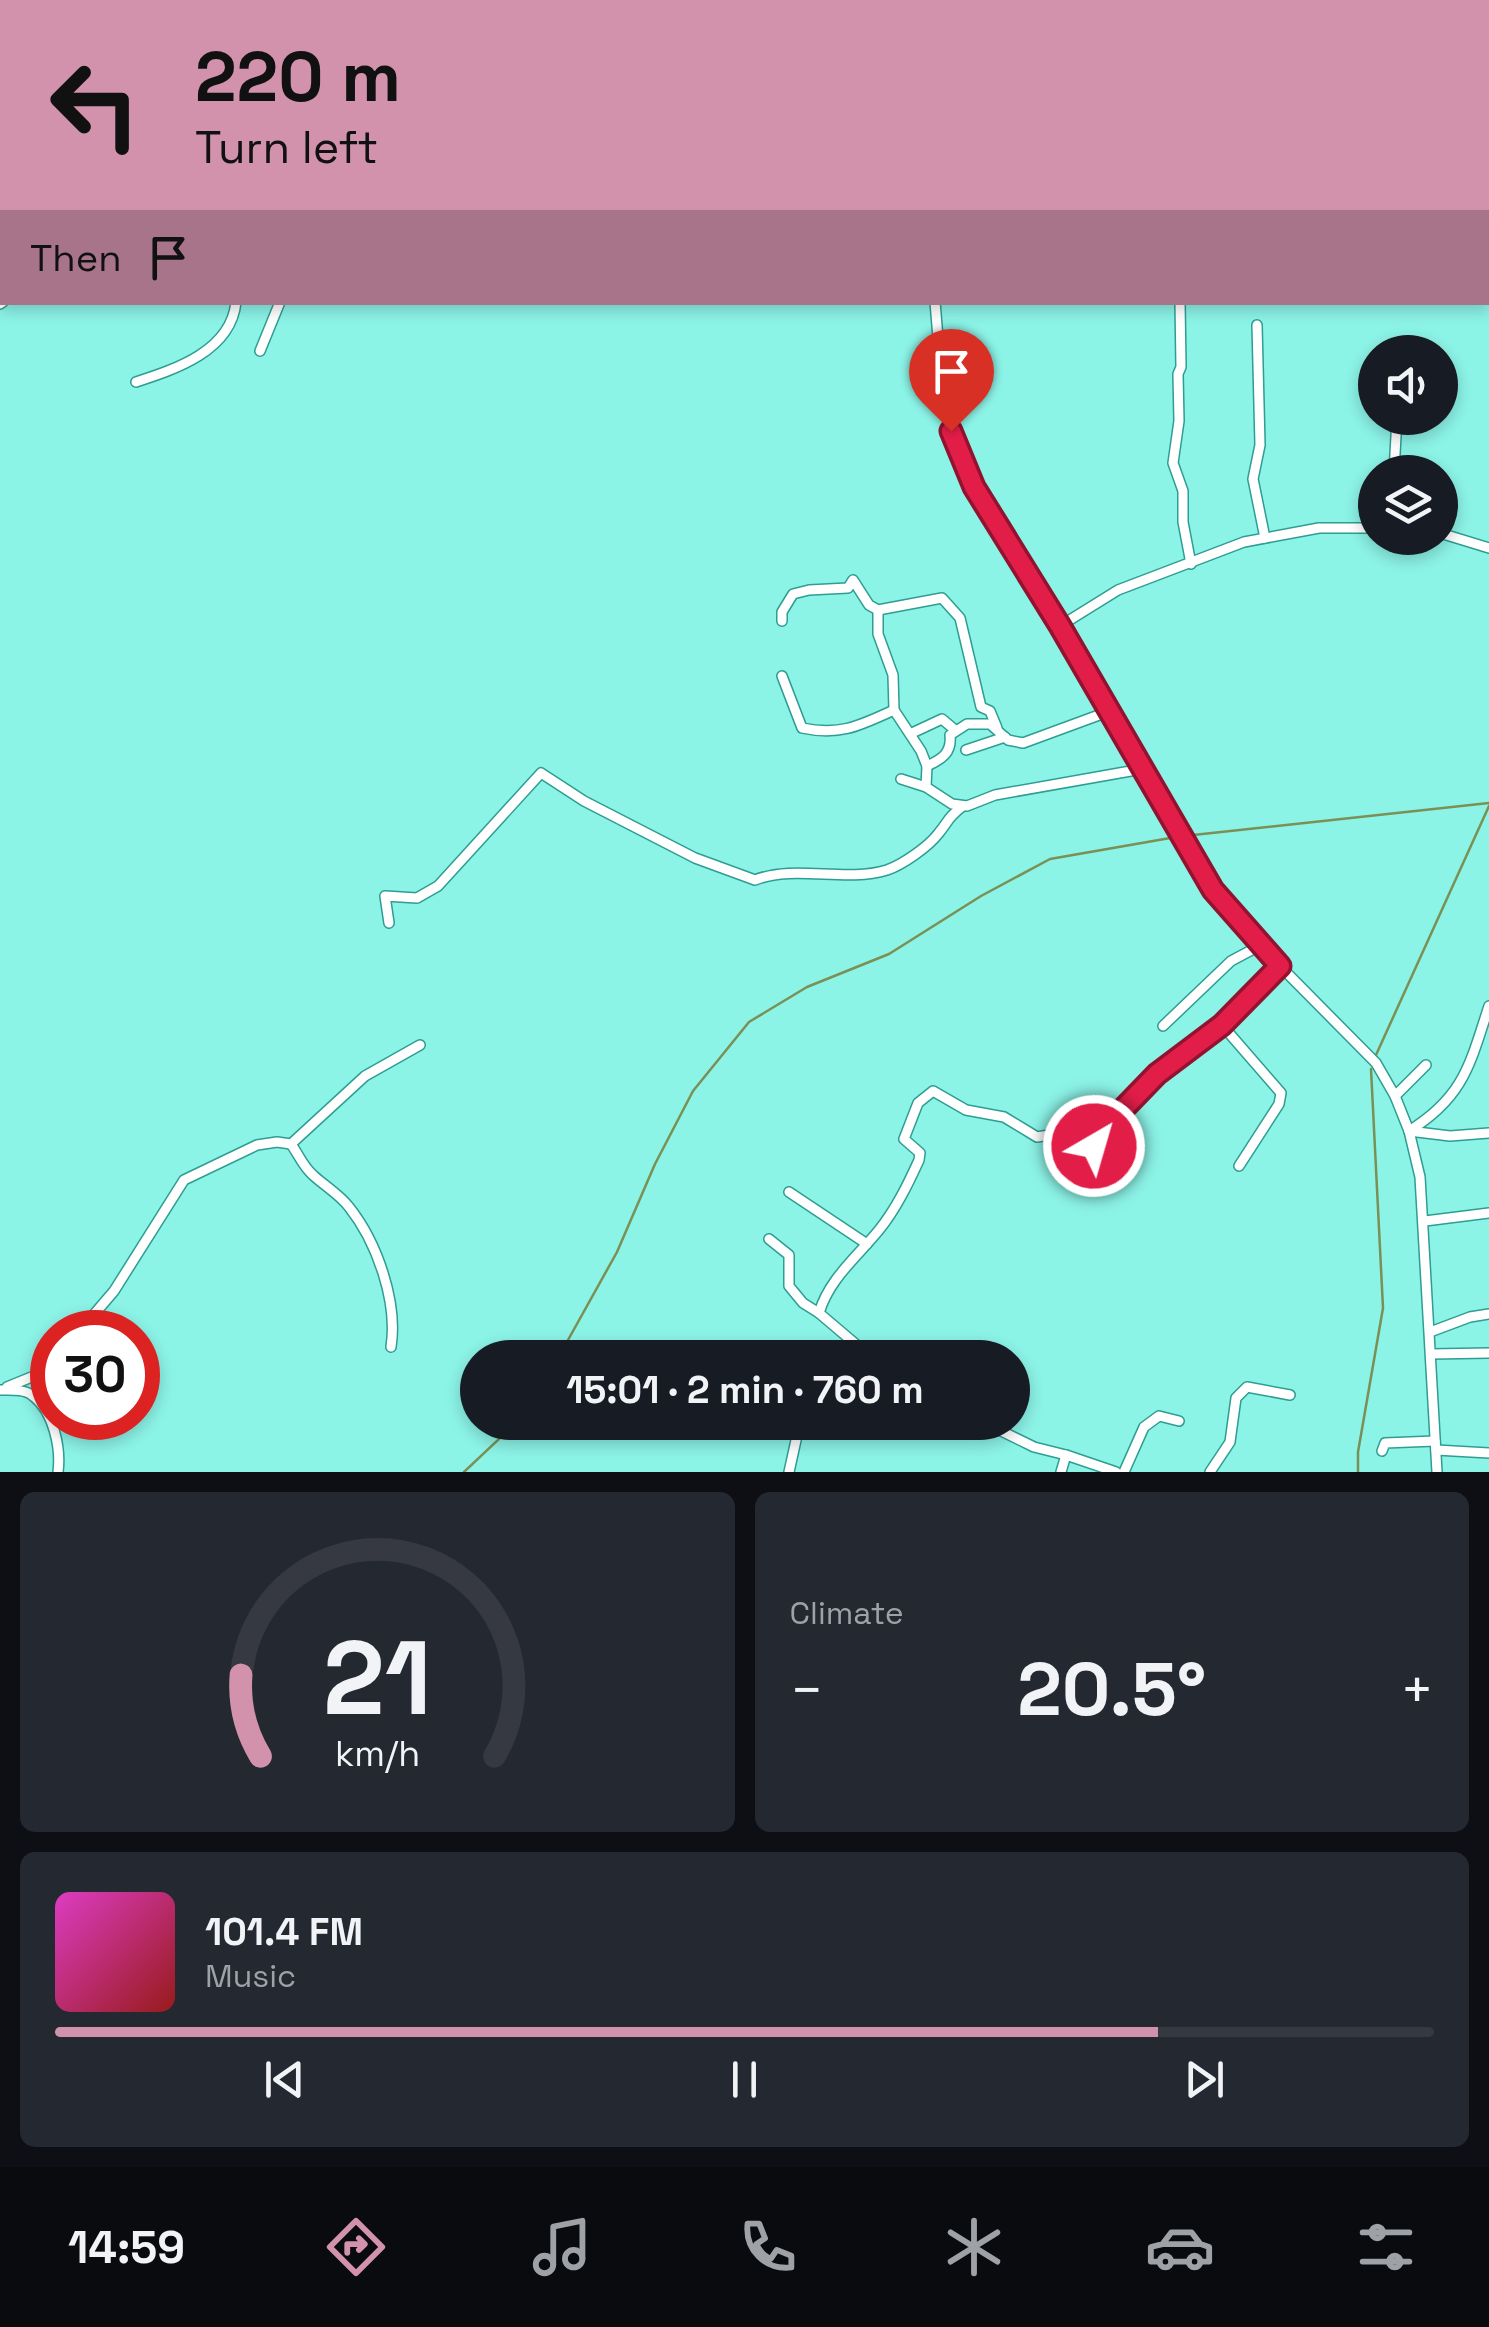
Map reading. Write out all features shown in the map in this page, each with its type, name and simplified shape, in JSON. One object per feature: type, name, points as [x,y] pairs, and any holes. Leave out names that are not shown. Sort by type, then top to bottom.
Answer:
[{"type":"street","points":[[136,382],[173,370],[210,347],[224,335],[236,305]]},
{"type":"street","points":[[260,351],[279,305]]},
{"type":"street","points":[[935,305],[940,384],[958,453],[974,487],[1060,626],[1213,890],[1280,966],[1376,1063],[1395,1096],[1420,1178],[1425,1221],[1437,1472]]},
{"type":"street","points":[[1180,305],[1182,367],[1178,374],[1180,404],[1173,463],[1183,492],[1183,522],[1191,564]]},
{"type":"street","points":[[1257,325],[1260,446],[1253,479],[1265,538]]},
{"type":"street","points":[[1060,626],[1118,590],[1244,542],[1319,528],[1358,528]]},
{"type":"street","points":[[1458,539],[1489,548]]},
{"type":"street","points":[[782,620],[782,612],[793,594],[848,588],[853,580],[869,605],[878,610],[942,598],[960,618],[981,707],[990,710],[998,728],[1012,742],[1034,741],[1110,711]]},
{"type":"street","points":[[878,610],[878,634],[892,675],[894,710],[912,734],[927,766],[926,788]]},
{"type":"street","points":[[782,676],[802,728],[827,733],[894,710]]},
{"type":"street","points":[[912,734],[942,720],[955,730]]},
{"type":"street","points":[[927,766],[946,755],[955,730],[966,724],[998,728]]},
{"type":"street","points":[[966,750],[1005,737]]},
{"type":"street","points":[[389,923],[385,896],[417,898],[438,886],[541,773],[584,801],[694,858],[755,880],[770,874],[826,876],[890,869],[930,842],[946,819],[964,806],[995,795],[1142,769]]},
{"type":"street","points":[[901,778],[964,806]]},
{"type":"street","points":[[1163,1026],[1231,961],[1261,945]]},
{"type":"street","points":[[1121,1181],[1097,1159],[1097,1136],[1157,1074],[1222,1025],[1280,966]]},
{"type":"street","points":[[1408,1131],[1430,1118],[1462,1084],[1489,1006]]},
{"type":"street","points":[[1222,1025],[1281,1093],[1279,1104],[1239,1166]]},
{"type":"street","points":[[291,1144],[364,1076],[420,1044]]},
{"type":"street","points":[[1395,1096],[1426,1065]]},
{"type":"street","points":[[819,1314],[838,1276],[882,1226],[920,1160],[920,1153],[904,1139],[918,1102],[933,1091],[966,1110],[1004,1117],[1036,1137],[1049,1135],[1059,1124],[1097,1136]]},
{"type":"street","points":[[1408,1131],[1450,1136],[1489,1133]]},
{"type":"street","points":[[97,1310],[184,1180],[257,1145],[277,1142],[291,1144],[312,1174],[348,1206],[376,1255],[392,1314],[391,1347]]},
{"type":"street","points":[[789,1192],[866,1244]]},
{"type":"street","points":[[1425,1221],[1489,1213]]},
{"type":"street","points":[[769,1238],[789,1256],[789,1286],[803,1304],[852,1340]]},
{"type":"street","points":[[1430,1332],[1489,1314]]},
{"type":"street","points":[[1431,1354],[1489,1353]]},
{"type":"street","points":[[1,1390],[30,1378]]},
{"type":"street","points":[[1210,1472],[1230,1442],[1236,1398],[1247,1388],[1290,1395]]},
{"type":"street","points":[[1,1390],[25,1391],[37,1399],[53,1428],[60,1456],[58,1472]]},
{"type":"street","points":[[1124,1472],[1144,1427],[1158,1416],[1179,1420]]},
{"type":"street","points":[[789,1472],[796,1440]]},
{"type":"street","points":[[1020,1440],[1116,1472]]},
{"type":"street","points":[[1382,1451],[1386,1442],[1489,1453]]},
{"type":"street","points":[[1061,1472],[1066,1455]]},
{"type":"waterway","points":[[1184,836],[1489,803]]},
{"type":"waterway","points":[[1376,1055],[1489,806]]},
{"type":"waterway","points":[[568,1340],[617,1252],[655,1164],[693,1091],[749,1022],[807,987],[889,954],[981,896],[1050,859],[1176,837]]},
{"type":"waterway","points":[[1358,1472],[1358,1452],[1383,1308],[1371,1069]]},
{"type":"waterway","points":[[464,1472],[498,1440]]},
{"type":"route","points":[[951,431],[974,487],[1060,626],[1213,890],[1280,966],[1222,1025],[1157,1074],[1097,1136],[1094,1146]]}]
